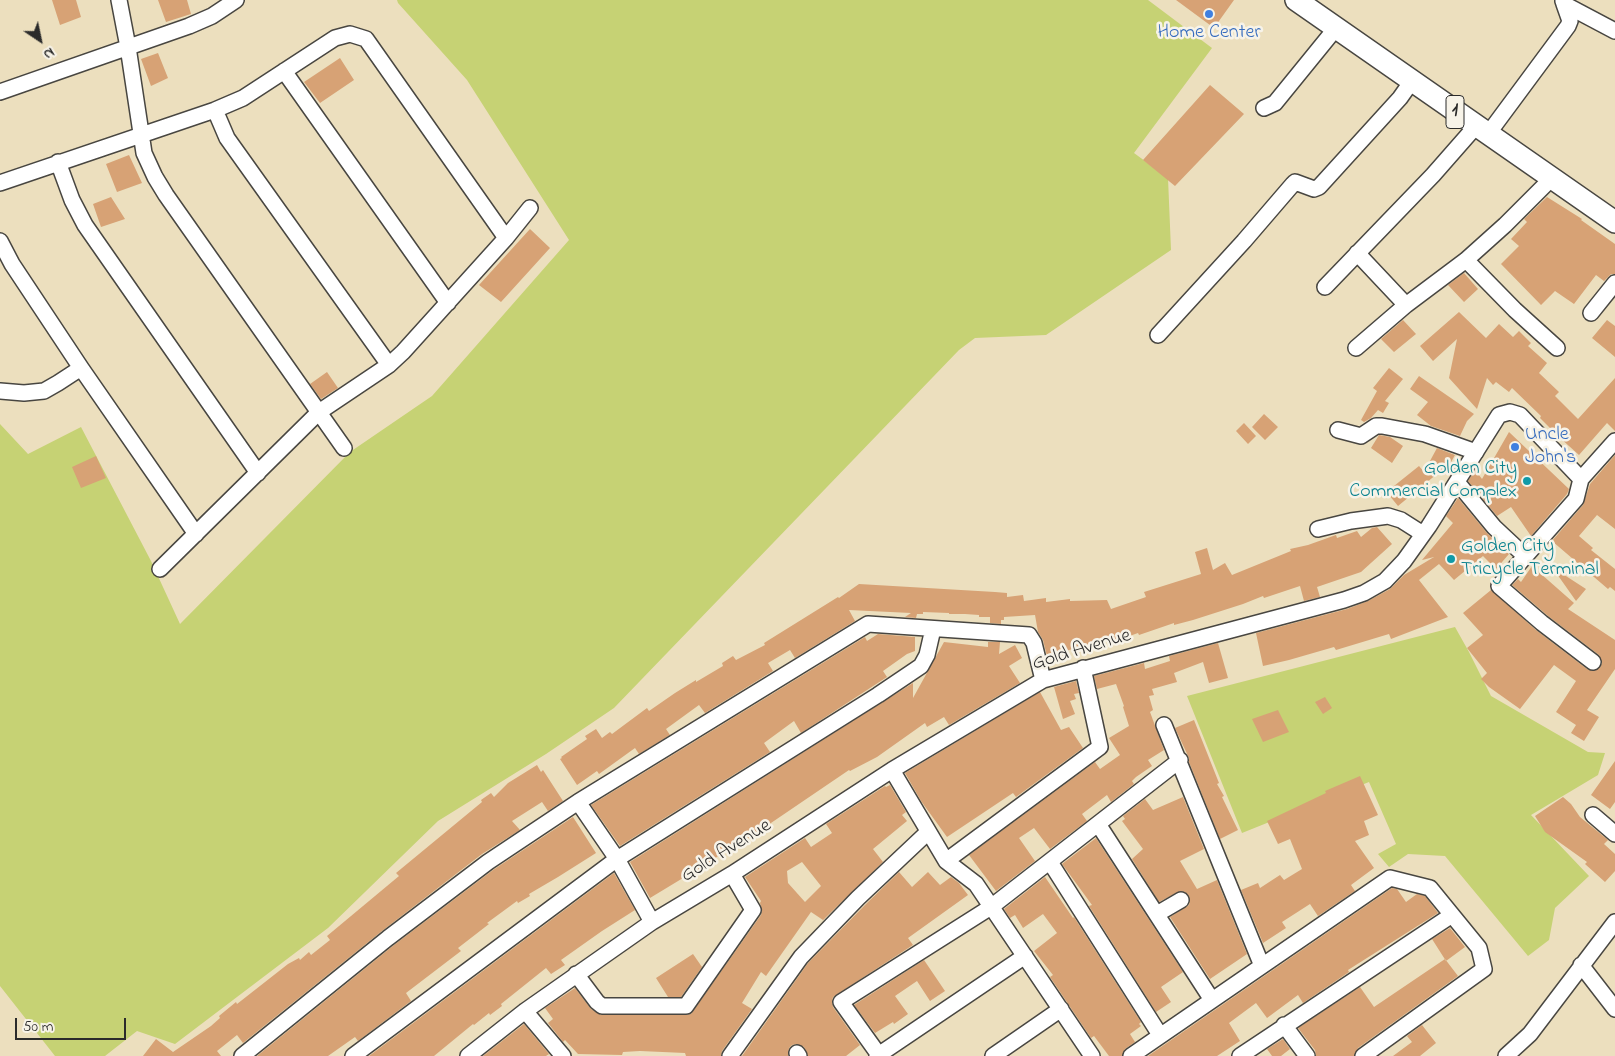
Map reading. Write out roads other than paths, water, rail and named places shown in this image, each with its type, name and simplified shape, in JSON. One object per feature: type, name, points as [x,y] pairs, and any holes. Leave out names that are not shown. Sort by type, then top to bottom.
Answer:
[{"type":"highway","name":"1","points":[[1305,3],[1336,28],[1412,82],[1615,222]]},
{"type":"street","points":[[119,0],[144,154],[155,176],[166,195],[344,448]]},
{"type":"street","points":[[0,92],[190,26],[212,16],[236,0]]},
{"type":"street","points":[[1564,2],[1615,31]]},
{"type":"street","points":[[1325,287],[1433,175],[1482,130],[1568,26],[1570,21],[1564,2]]},
{"type":"street","points":[[1264,108],[1275,103],[1336,28]]},
{"type":"street","points":[[0,183],[215,110],[243,98],[335,38],[350,34],[366,39],[506,238]]},
{"type":"street","points":[[284,71],[448,303]]},
{"type":"street","points":[[1158,335],[1293,184],[1296,182],[1314,188],[1319,187],[1400,98],[1412,82]]},
{"type":"street","points":[[215,110],[227,138],[389,365]]},
{"type":"street","points":[[58,162],[72,200],[85,224],[258,473]]},
{"type":"street","points":[[1356,348],[1406,305],[1466,260],[1505,225],[1552,178]]},
{"type":"street","points":[[160,569],[318,412],[389,365],[403,352],[506,238],[530,208]]},
{"type":"street","points":[[0,241],[12,264],[81,368],[196,534]]},
{"type":"street","points":[[1357,253],[1406,305]]},
{"type":"street","points":[[1466,260],[1515,310],[1557,348]]},
{"type":"street","points":[[1591,313],[1615,284]]},
{"type":"street","points":[[0,390],[24,393],[44,391],[81,368]]},
{"type":"street","name":"Gold Avenue","points":[[468,1056],[525,1011],[652,922],[732,874],[892,770],[1043,680],[1334,603],[1364,593],[1384,581],[1404,561],[1423,534],[1499,415],[1510,412],[1520,415],[1581,479]]},
{"type":"street","points":[[1338,430],[1361,436],[1376,426],[1389,427],[1425,434],[1476,452]]},
{"type":"street","points":[[1593,662],[1542,623],[1499,586],[1576,499],[1581,479],[1615,441]]},
{"type":"street","points":[[1457,482],[1494,527],[1525,556]]},
{"type":"street","points":[[1318,529],[1351,521],[1388,516],[1400,520],[1423,534]]},
{"type":"street","points":[[242,1056],[388,938],[488,862],[578,802],[868,624],[1029,635],[1034,643],[1043,680]]},
{"type":"street","points":[[353,1056],[617,859],[913,671],[925,661],[933,629]]},
{"type":"street","points":[[946,861],[1100,747],[1083,668]]},
{"type":"street","points":[[1164,725],[1180,760],[1262,966]]},
{"type":"street","points":[[1025,956],[878,1055],[842,1002],[992,907],[1180,760]]},
{"type":"street","points":[[892,770],[946,861],[976,884],[1092,1056]]},
{"type":"street","points":[[578,802],[617,859],[652,922]]},
{"type":"street","points":[[1593,815],[1615,833]]},
{"type":"street","points":[[1098,824],[1212,1000]]},
{"type":"street","points":[[730,1056],[801,957],[858,898],[928,832]]},
{"type":"street","points":[[1050,862],[1160,1035]]},
{"type":"street","points":[[576,974],[602,1006],[686,1006],[753,910],[732,874]]},
{"type":"street","points":[[1131,1056],[1390,878],[1430,888],[1478,948],[1484,969],[1363,1056]]},
{"type":"street","points":[[1157,914],[1181,900]]},
{"type":"street","points":[[1240,1056],[1452,915]]},
{"type":"street","points":[[1506,1056],[1530,1034],[1615,922]]},
{"type":"street","points":[[1582,965],[1615,1009]]},
{"type":"street","points":[[993,1056],[1061,1009]]},
{"type":"street","points":[[525,1011],[563,1056]]},
{"type":"street","points":[[1284,1025],[1307,1056]]},
{"type":"place","name":"Home Center","points":[[1209,14]]},
{"type":"place","name":"Uncle John's","points":[[1515,447]]},
{"type":"place","name":"Golden City Commercial Complex","points":[[1527,481]]},
{"type":"place","name":"Golden City Tricycle Terminal","points":[[1451,559]]}]
